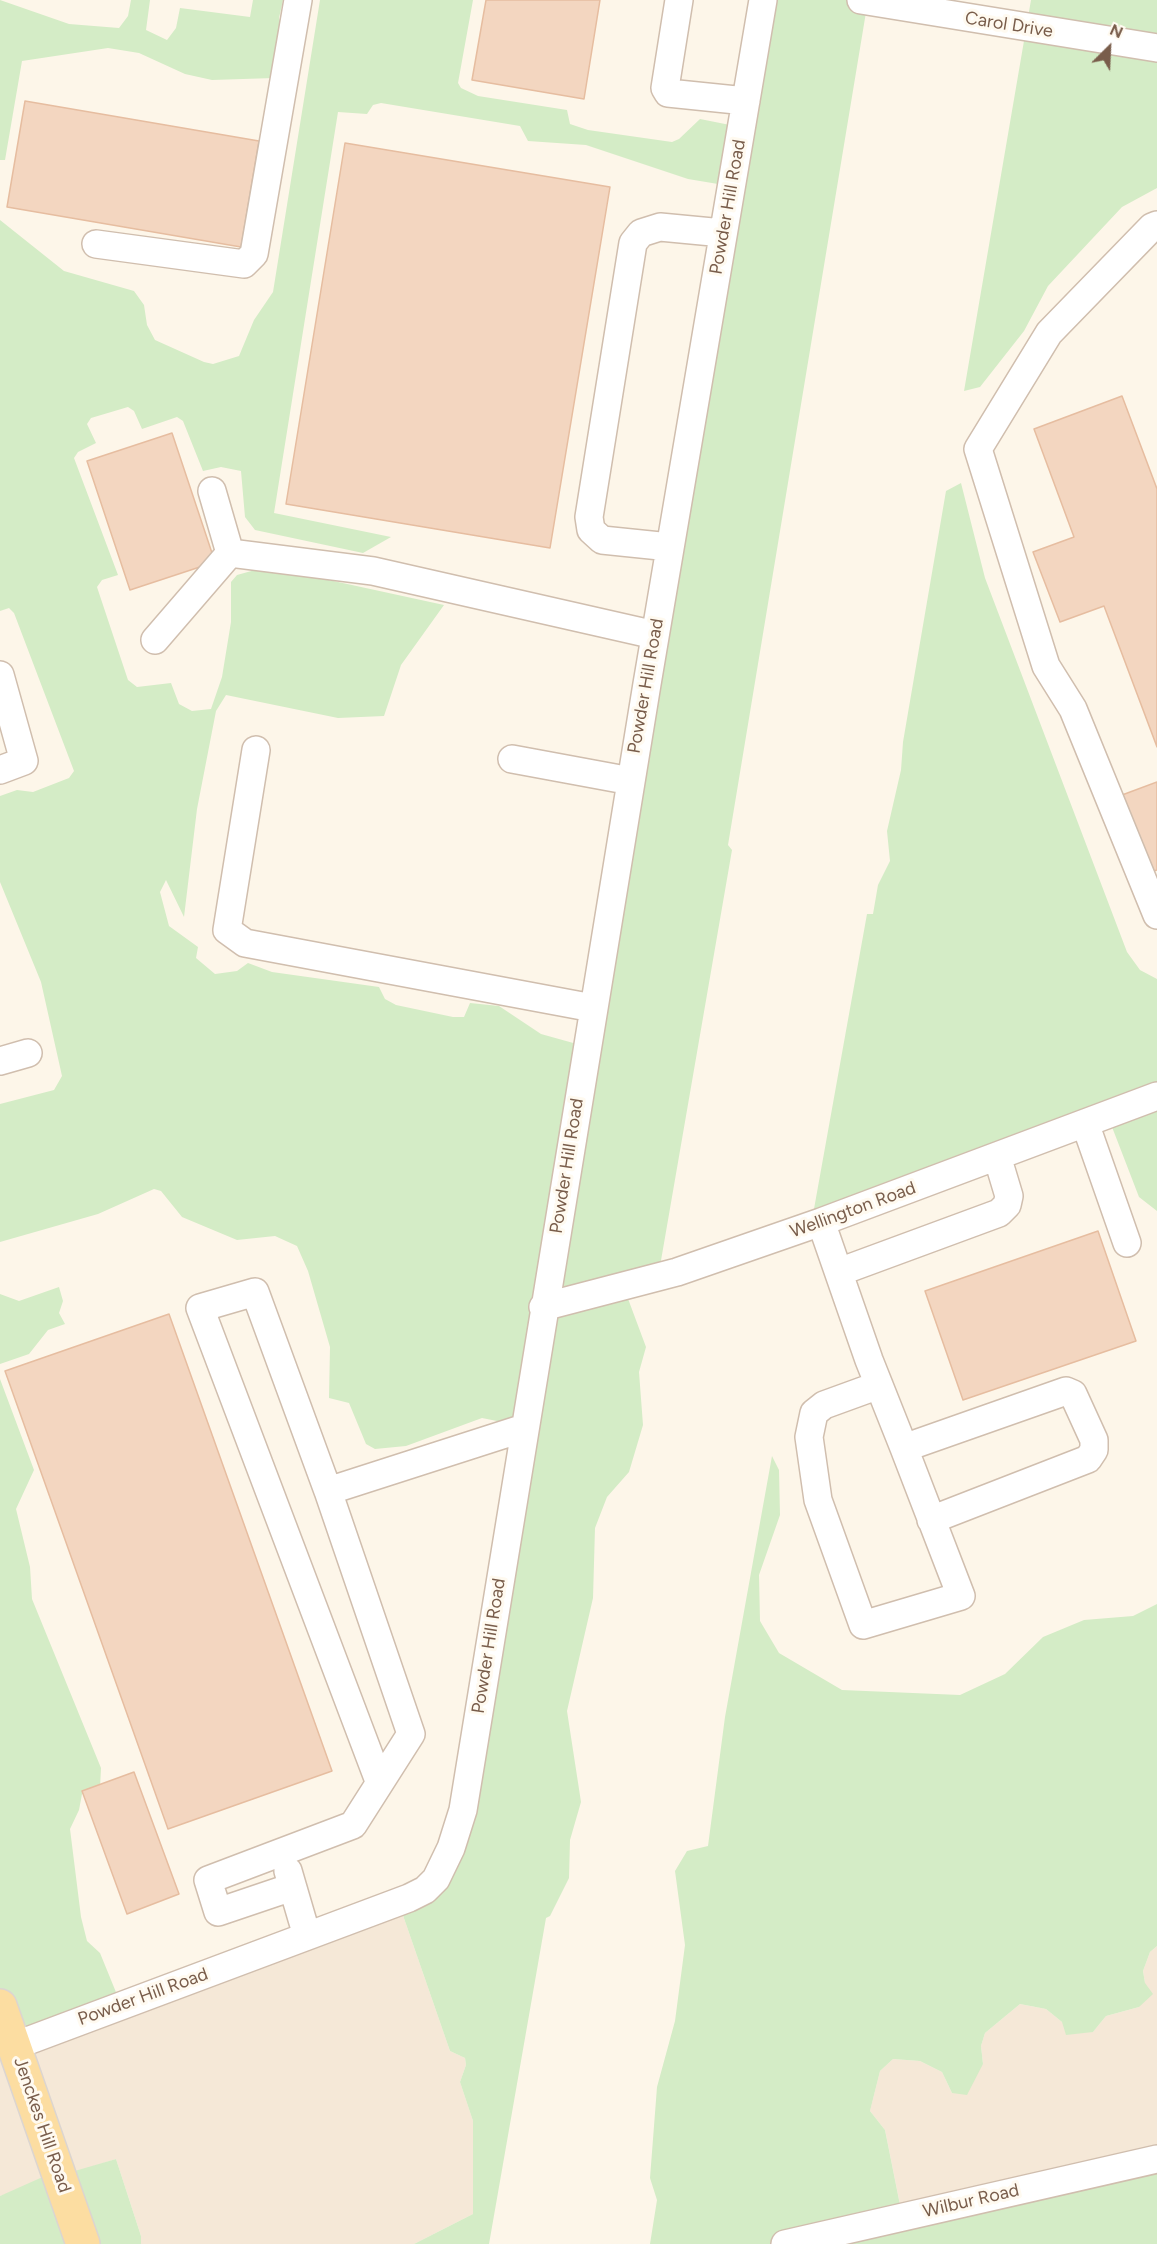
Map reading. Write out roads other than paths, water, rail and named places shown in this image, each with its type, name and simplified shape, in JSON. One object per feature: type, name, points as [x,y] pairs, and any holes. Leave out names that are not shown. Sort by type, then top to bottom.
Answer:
[{"type":"main road","name":"Jenckes Hill Road","points":[[0,2006],[83,2244]]},
{"type":"street","points":[[96,244],[244,264],[254,254],[298,0]]},
{"type":"street","points":[[679,0],[664,88],[668,93],[746,101]]},
{"type":"street","name":"Powder Hill Road","points":[[14,2046],[425,1890],[436,1879],[452,1848],[463,1810],[543,1308],[763,0]]},
{"type":"street","name":"Carol Drive","points":[[861,0],[1157,48]]},
{"type":"street","points":[[1157,225],[1152,227],[1049,333],[978,449],[1046,666],[1073,709],[1157,915]]},
{"type":"street","points":[[670,548],[602,540],[591,530],[589,517],[633,243],[640,233],[660,228],[723,233]]},
{"type":"street","points":[[212,491],[230,553]]},
{"type":"street","points":[[230,553],[373,571],[655,635]]},
{"type":"street","points":[[156,640],[230,553]]},
{"type":"street","points":[[0,675],[24,761],[0,770]]},
{"type":"street","points":[[256,750],[227,930],[245,944],[593,1008]]},
{"type":"street","points":[[512,759],[631,781]]},
{"type":"street","points":[[0,1061],[28,1053]]},
{"type":"street","name":"Wellington Road","points":[[543,1308],[677,1272],[821,1222],[1157,1096]]},
{"type":"street","points":[[1085,1123],[1127,1243]]},
{"type":"street","points":[[839,1272],[999,1214],[1007,1205],[1009,1196],[997,1156]]},
{"type":"street","points":[[821,1222],[879,1385],[961,1596],[863,1625],[818,1500],[809,1437],[814,1413],[824,1405],[879,1385]]},
{"type":"street","points":[[292,1887],[218,1912],[208,1880],[353,1825],[411,1734],[328,1491],[255,1292],[200,1308],[379,1781]]},
{"type":"street","points":[[904,1448],[1066,1391],[1072,1394],[1094,1440],[1094,1450],[1088,1459],[931,1520]]},
{"type":"street","points":[[328,1491],[524,1428]]},
{"type":"street","points":[[282,1852],[307,1936]]},
{"type":"street","name":"Wilbur Road","points":[[785,2244],[1157,2159]]}]
